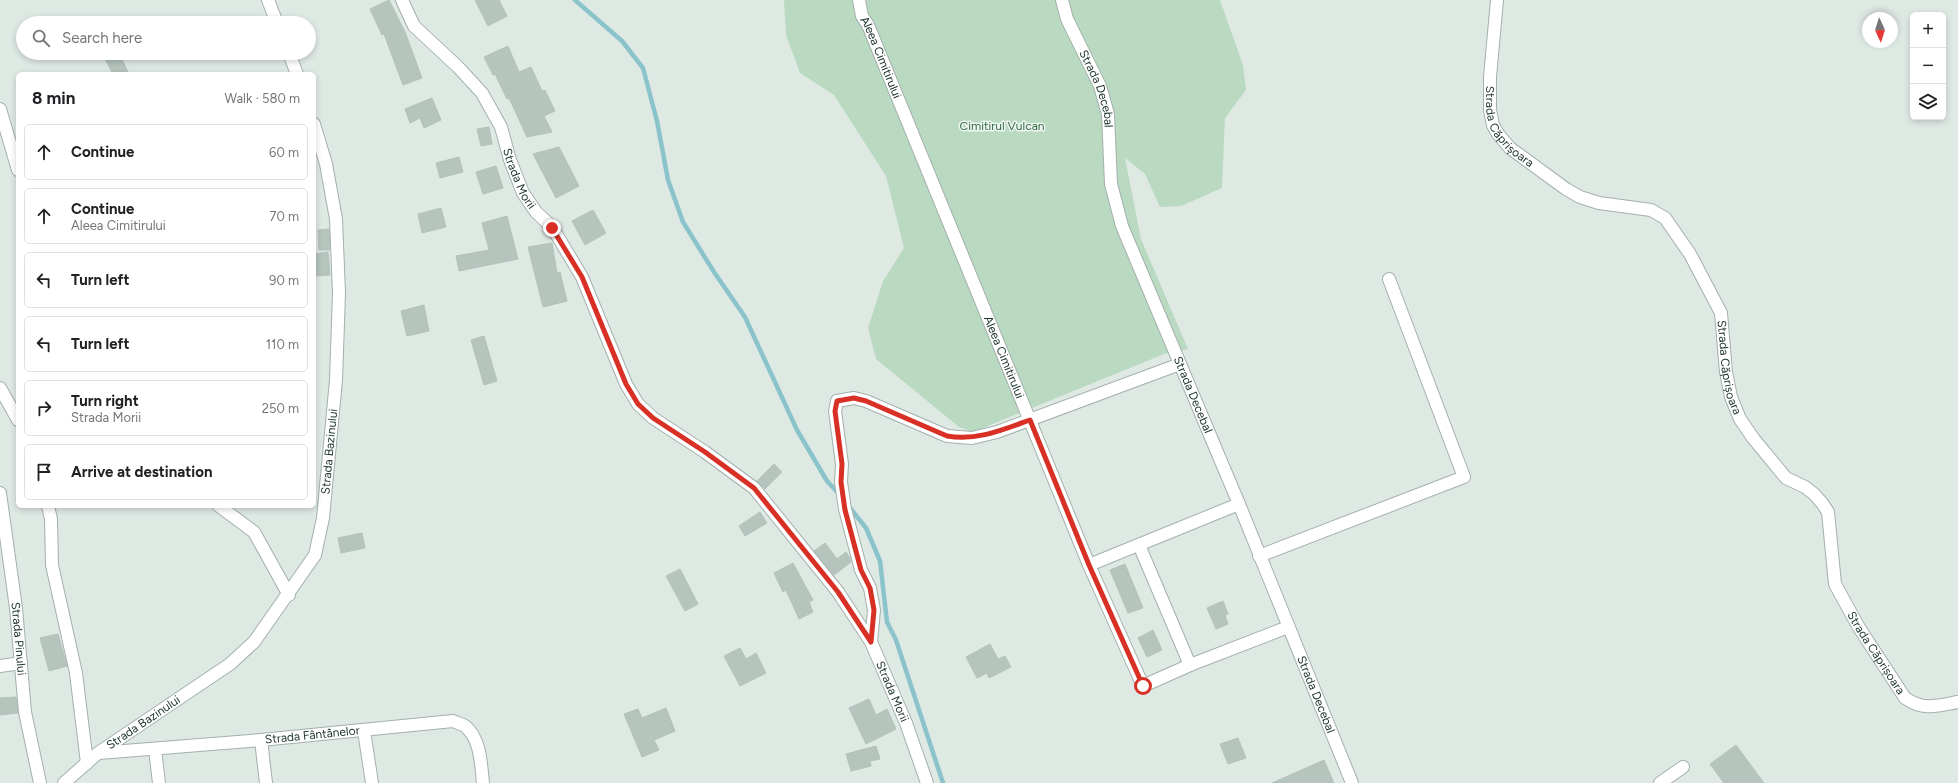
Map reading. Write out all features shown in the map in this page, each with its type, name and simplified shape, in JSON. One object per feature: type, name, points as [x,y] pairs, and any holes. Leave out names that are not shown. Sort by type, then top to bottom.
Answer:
[{"type":"street","points":[[268,0],[274,16]]},
{"type":"street","name":"Strada Morii","points":[[402,0],[414,26],[458,67],[482,93],[501,127],[510,160],[523,193],[536,212],[552,228],[582,277],[626,384],[638,404],[653,418],[705,452],[754,488],[838,592],[871,642],[906,723],[927,783]]},
{"type":"street","name":"Aleea Cimitirului","points":[[859,0],[862,16],[868,25],[1089,565],[1143,686],[1190,665]]},
{"type":"street","name":"Strada Decebal","points":[[1062,0],[1067,19],[1100,86],[1108,114],[1111,184],[1122,226],[1239,504],[1352,783]]},
{"type":"street","name":"Strada Căprișoara","points":[[1497,0],[1490,77],[1490,110],[1493,125],[1498,134],[1510,148],[1566,189],[1580,197],[1599,203],[1651,210],[1665,218],[1690,254],[1721,313],[1726,372],[1731,398],[1740,419],[1753,438],[1786,478],[1804,486],[1814,494],[1822,502],[1828,512],[1835,584],[1858,626],[1905,698],[1915,705],[1924,707],[1958,702]]},
{"type":"street","points":[[292,60],[296,72]]},
{"type":"street","points":[[0,109],[16,163]]},
{"type":"street","name":"Strada Bazinului","points":[[64,783],[98,753],[230,664],[254,642],[289,595],[315,555],[323,518],[336,380],[339,293],[336,219],[326,164],[316,131]]},
{"type":"street","points":[[1259,556],[1464,478],[1389,279]]},
{"type":"street","points":[[871,642],[874,610],[870,588],[861,570],[845,510],[841,482],[842,464],[835,411],[837,401],[854,398],[866,401],[947,436],[961,438],[997,432],[1180,364]]},
{"type":"street","points":[[0,388],[16,416]]},
{"type":"street","name":"Strada Pinului","points":[[0,493],[22,664],[25,712],[40,783]]},
{"type":"street","points":[[1089,565],[1239,504]]},
{"type":"street","points":[[49,508],[52,519],[52,565],[76,673],[87,763]]},
{"type":"street","points":[[222,508],[254,532],[289,595]]},
{"type":"street","points":[[1139,545],[1190,665],[1288,627]]},
{"type":"street","points":[[0,666],[22,664]]},
{"type":"street","name":"Strada Fântânelor","points":[[98,753],[261,740],[453,722],[465,726],[474,738],[480,754],[483,783]]},
{"type":"street","points":[[364,731],[372,783]]},
{"type":"street","points":[[261,740],[266,783]]},
{"type":"street","points":[[155,749],[159,783]]},
{"type":"street","points":[[1660,783],[1683,767]]},
{"type":"green space","name":"Cimitirul Vulcan","points":[[784,0],[1220,0],[1243,65],[1246,90],[1225,118],[1222,188],[1181,206],[1160,207],[1145,174],[1125,158],[1141,239],[1188,349],[1164,354],[973,432],[959,427],[876,359],[868,328],[883,281],[904,248],[886,176],[834,95],[800,73],[786,35]]},
{"type":"building","points":[[389,0],[405,32],[422,78],[403,85],[384,34],[382,35],[370,9]]},
{"type":"building","points":[[475,0],[499,0],[507,16],[488,26]]},
{"type":"building","points":[[508,46],[519,72],[531,67],[542,91],[545,90],[555,111],[544,116],[552,132],[527,137],[509,98],[507,99],[495,74],[493,75],[484,57]]},
{"type":"building","points":[[106,60],[122,60],[128,72],[112,72]]},
{"type":"building","points":[[432,98],[441,120],[424,128],[420,118],[410,123],[405,109]]},
{"type":"building","points":[[489,127],[492,144],[481,146],[477,129]]},
{"type":"building","points":[[559,147],[579,186],[556,198],[533,154]]},
{"type":"building","points":[[459,157],[463,172],[440,178],[436,163]]},
{"type":"building","points":[[496,166],[503,188],[483,194],[476,172]]},
{"type":"building","points":[[441,208],[446,227],[422,233],[418,214]]},
{"type":"building","points":[[593,210],[606,233],[585,245],[572,221]]},
{"type":"building","points":[[507,216],[518,259],[459,271],[456,256],[489,250],[482,223]]},
{"type":"building","points":[[329,229],[330,250],[319,250],[318,230]]},
{"type":"building","points":[[552,243],[557,273],[560,272],[567,301],[543,307],[528,247]]},
{"type":"building","points":[[328,252],[330,275],[316,276],[316,254]]},
{"type":"building","points":[[424,305],[429,331],[407,336],[401,311]]},
{"type":"building","points":[[484,336],[497,381],[484,385],[471,340]]},
{"type":"building","points":[[774,464],[782,472],[765,489],[757,481]]},
{"type":"building","points":[[760,512],[767,523],[745,536],[739,526]]},
{"type":"building","points":[[362,533],[365,548],[341,553],[338,538]]},
{"type":"building","points":[[825,543],[837,559],[846,552],[850,558],[851,562],[834,575],[814,551]]},
{"type":"building","points":[[793,563],[813,600],[809,602],[813,612],[799,619],[786,590],[783,592],[774,573]]},
{"type":"building","points":[[1125,564],[1143,608],[1128,613],[1110,570]]},
{"type":"building","points":[[680,569],[698,604],[685,611],[666,576]]},
{"type":"building","points":[[1223,601],[1228,614],[1225,615],[1228,624],[1216,629],[1207,608]]},
{"type":"building","points":[[1153,630],[1162,650],[1147,657],[1138,638]]},
{"type":"building","points":[[58,634],[67,666],[49,671],[40,638]]},
{"type":"building","points":[[990,644],[998,659],[1005,656],[1011,667],[989,678],[987,673],[977,678],[966,657]]},
{"type":"building","points":[[740,648],[746,659],[756,653],[766,673],[740,686],[724,656]]},
{"type":"building","points":[[16,697],[18,713],[0,715],[0,698]]},
{"type":"building","points":[[869,699],[876,715],[887,709],[896,729],[866,744],[849,708]]},
{"type":"building","points":[[666,708],[675,731],[654,740],[659,750],[642,757],[624,714],[638,709],[642,718]]},
{"type":"building","points":[[1238,738],[1246,758],[1228,764],[1220,744]]},
{"type":"building","points":[[1736,745],[1764,783],[1724,783],[1710,764]]},
{"type":"building","points":[[876,746],[880,759],[870,761],[871,766],[851,771],[846,754]]},
{"type":"building","points":[[1324,760],[1334,783],[1272,783]]},
{"type":"waterway","points":[[575,0],[622,41],[643,68],[657,121],[668,180],[683,222],[714,272],[745,317],[797,430],[827,481],[840,495]]},
{"type":"waterway","points":[[847,504],[866,528],[880,561],[887,622],[896,640],[943,783]]},
{"type":"route","points":[[552,228],[582,277],[626,384],[638,404],[653,418],[705,452],[754,488],[838,592],[871,642],[874,610],[870,588],[861,570],[845,510],[841,482],[842,464],[835,411],[837,401],[854,398],[866,401],[947,436],[961,438],[983,436],[1030,420],[1089,565],[1143,686]]}]
